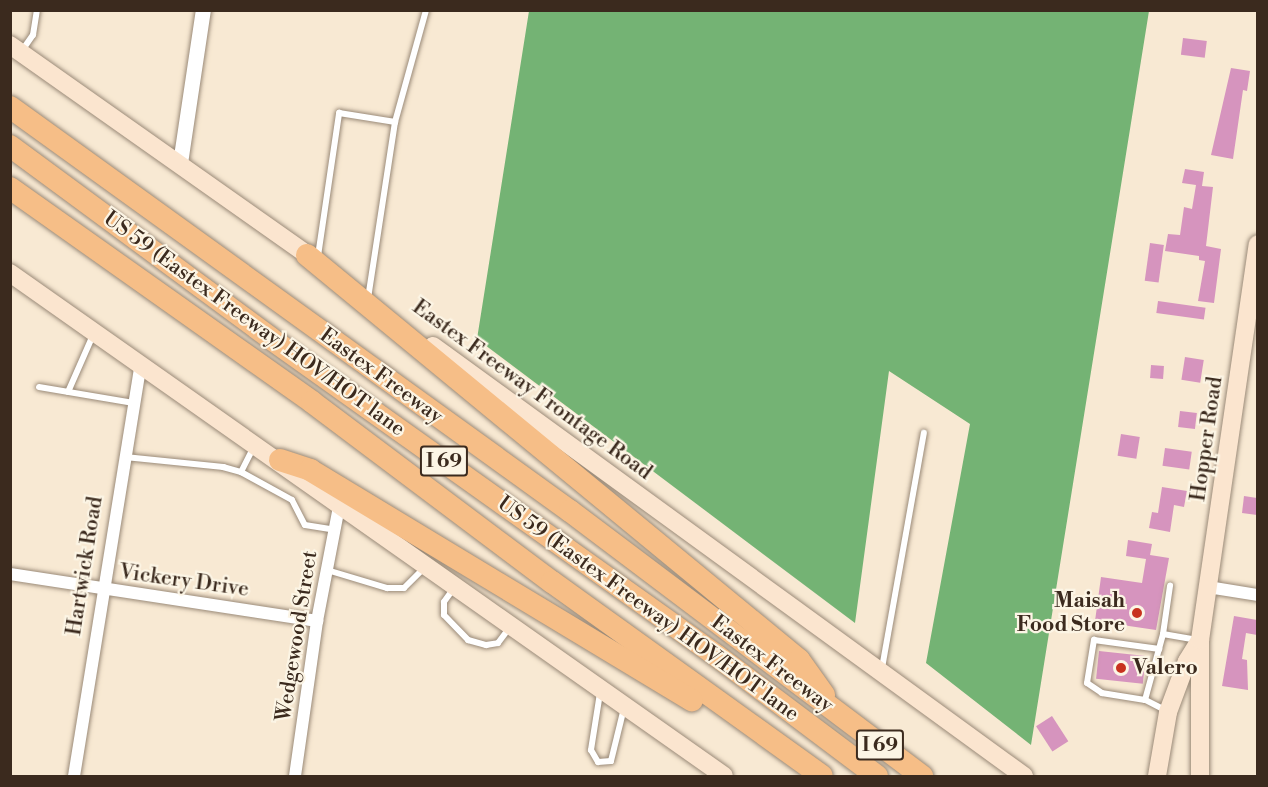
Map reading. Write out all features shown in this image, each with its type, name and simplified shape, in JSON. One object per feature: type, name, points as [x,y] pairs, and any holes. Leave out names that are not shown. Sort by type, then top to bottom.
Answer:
[{"type":"highway","name":"Eastex Freeway","points":[[10,107],[570,511],[922,777]]},
{"type":"highway","name":"US 59 (Eastex Freeway) HOV/HOT lane","points":[[10,146],[270,338],[717,656],[877,777]]},
{"type":"highway","name":"I 69","points":[[10,188],[312,402],[552,582],[822,777]]},
{"type":"highway","points":[[312,258],[799,660],[837,714]]},
{"type":"highway","points":[[280,460],[310,470],[599,642],[814,777]]},
{"type":"main road","name":"Eastex Freeway Frontage Road","points":[[16,49],[312,258],[1023,777]]},
{"type":"main road","name":"Hopper Road","points":[[1200,777],[1200,640],[1257,244]]},
{"type":"main road","points":[[10,273],[340,502],[724,777]]},
{"type":"main road","name":"Hopper Road","points":[[1158,768],[1168,712],[1187,661],[1200,640]]},
{"type":"main road","points":[[1144,777],[1158,768]]},
{"type":"street","points":[[180,163],[203,10]]},
{"type":"street","name":"Hartwick Road","points":[[74,777],[141,363]]},
{"type":"street","name":"Wedgewood Street","points":[[295,777],[317,621],[340,502]]},
{"type":"street","name":"Vickery Drive","points":[[10,574],[317,621]]},
{"type":"street","points":[[1208,587],[1257,595]]},
{"type":"lane","points":[[16,49],[33,35],[37,10]]},
{"type":"lane","points":[[368,299],[395,123],[426,10]]},
{"type":"lane","points":[[312,258],[339,112],[395,123]]},
{"type":"lane","points":[[68,392],[95,332]]},
{"type":"lane","points":[[39,387],[134,403]]},
{"type":"lane","points":[[882,672],[924,433]]},
{"type":"lane","points":[[241,472],[255,443]]},
{"type":"lane","points":[[124,457],[223,467],[241,472],[292,500],[305,525],[335,530]]},
{"type":"lane","points":[[327,570],[387,588],[404,588],[427,564]]},
{"type":"lane","points":[[457,585],[444,602],[444,615],[468,640],[486,645],[498,643],[512,624]]},
{"type":"lane","points":[[1145,700],[1163,634],[1170,586]]},
{"type":"lane","points":[[1163,634],[1200,640]]},
{"type":"lane","points":[[1159,649],[1094,640],[1087,683],[1102,693],[1145,700],[1168,712]]},
{"type":"lane","points":[[601,687],[591,750],[598,762],[611,761],[625,704]]},
{"type":"green space","points":[[529,11],[1149,11],[1031,745],[926,663],[970,424],[889,371],[855,623],[477,339]]},
{"type":"building","points":[[1183,38],[1207,41],[1205,58],[1181,55]]},
{"type":"building","points":[[1231,68],[1250,71],[1247,91],[1243,90],[1233,159],[1211,155]]},
{"type":"building","points":[[1185,169],[1204,172],[1202,186],[1213,187],[1206,246],[1221,249],[1214,303],[1198,301],[1205,261],[1199,260],[1199,256],[1165,251],[1168,234],[1180,235],[1184,207],[1192,209],[1196,185],[1182,183]]},
{"type":"building","points":[[1150,243],[1164,245],[1159,283],[1145,281]]},
{"type":"building","points":[[1158,301],[1206,308],[1204,320],[1156,313]]},
{"type":"building","points":[[1185,357],[1204,360],[1200,383],[1181,380]]},
{"type":"building","points":[[1151,365],[1164,366],[1163,379],[1150,378]]},
{"type":"building","points":[[1180,411],[1197,413],[1195,429],[1178,427]]},
{"type":"building","points":[[1121,434],[1140,437],[1136,459],[1118,456]]},
{"type":"building","points":[[1165,448],[1192,452],[1189,470],[1162,466]]},
{"type":"building","points":[[1162,487],[1187,491],[1184,507],[1174,505],[1170,532],[1149,528],[1152,512],[1158,513]]},
{"type":"building","points":[[1244,496],[1257,498],[1257,515],[1242,513]]},
{"type":"building","points":[[1128,540],[1152,544],[1150,555],[1169,558],[1156,630],[1095,621],[1101,577],[1142,583],[1146,559],[1126,556]]},
{"type":"building","points":[[1234,616],[1257,620],[1257,635],[1246,633],[1242,659],[1247,660],[1248,690],[1222,686]]},
{"type":"building","name":"Valero","points":[[1099,651],[1146,656],[1143,684],[1096,679]]},
{"type":"building","points":[[1052,716],[1068,741],[1052,752],[1036,726]]},
{"type":"place","name":"Maisah Food Store","points":[[1137,613]]},
{"type":"place","name":"Valero","points":[[1121,668]]}]
